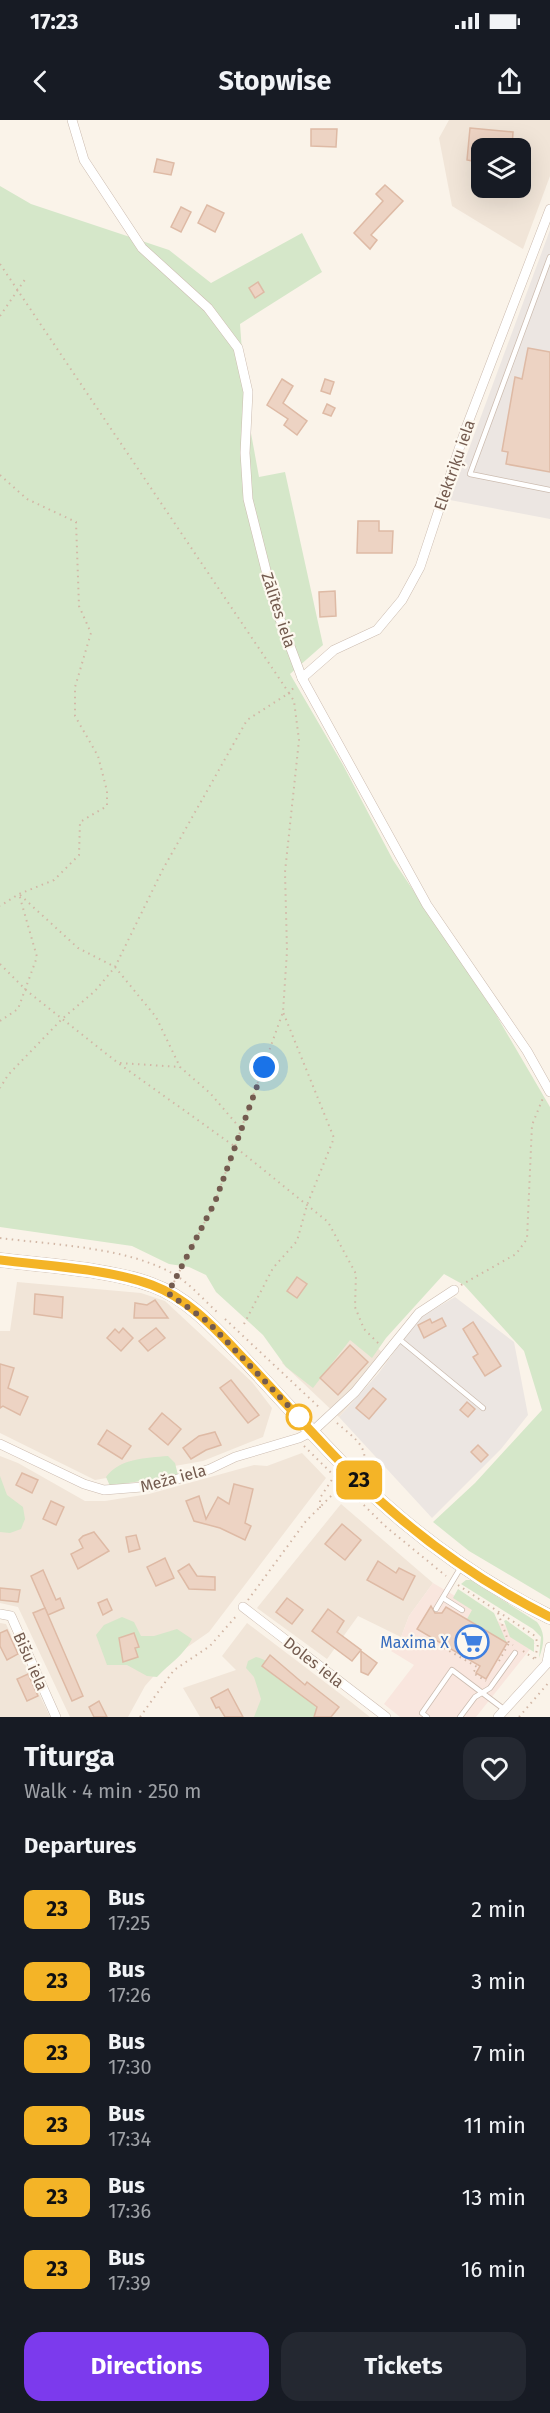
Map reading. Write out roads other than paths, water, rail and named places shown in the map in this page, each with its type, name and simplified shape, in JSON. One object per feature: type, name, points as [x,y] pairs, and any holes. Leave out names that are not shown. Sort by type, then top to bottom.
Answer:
[{"type":"main road","points":[[0,1260],[114,1276],[153,1285],[168,1293],[208,1322],[353,1474],[421,1538],[461,1567],[550,1617]]},
{"type":"street","name":"Zālītes iela","points":[[72,120],[84,160],[142,248],[208,308],[238,348],[248,392],[244,453],[248,500],[275,606],[302,678],[427,905],[527,1051],[549,1090]]},
{"type":"street","name":"Elektriķu iela","points":[[302,678],[334,650],[377,630],[402,600],[420,567],[466,428],[550,208]]},
{"type":"street","points":[[313,1431],[355,1392],[389,1353],[419,1313],[454,1290]]},
{"type":"street","name":"Meža iela","points":[[0,1444],[84,1484],[104,1490],[120,1490],[155,1486],[191,1475],[235,1457],[299,1438],[313,1431]]},
{"type":"street","name":"Doles iela","points":[[243,1607],[386,1717]]},
{"type":"street","name":"Bišu iela","points":[[0,1614],[11,1616],[56,1717]]},
{"type":"street","points":[[502,1713],[548,1661],[550,1647]]},
{"type":"lane","points":[[550,257],[470,474],[550,490]]},
{"type":"lane","points":[[399,1339],[483,1408]]},
{"type":"lane","points":[[436,1609],[461,1567]]},
{"type":"lane","points":[[443,1598],[462,1610]]},
{"type":"lane","points":[[460,1717],[482,1691],[490,1688],[514,1653]]},
{"type":"lane","points":[[427,1717],[422,1713],[452,1670],[482,1691],[502,1713]]},
{"type":"place","name":"Maxima X","points":[[472,1642]]}]
